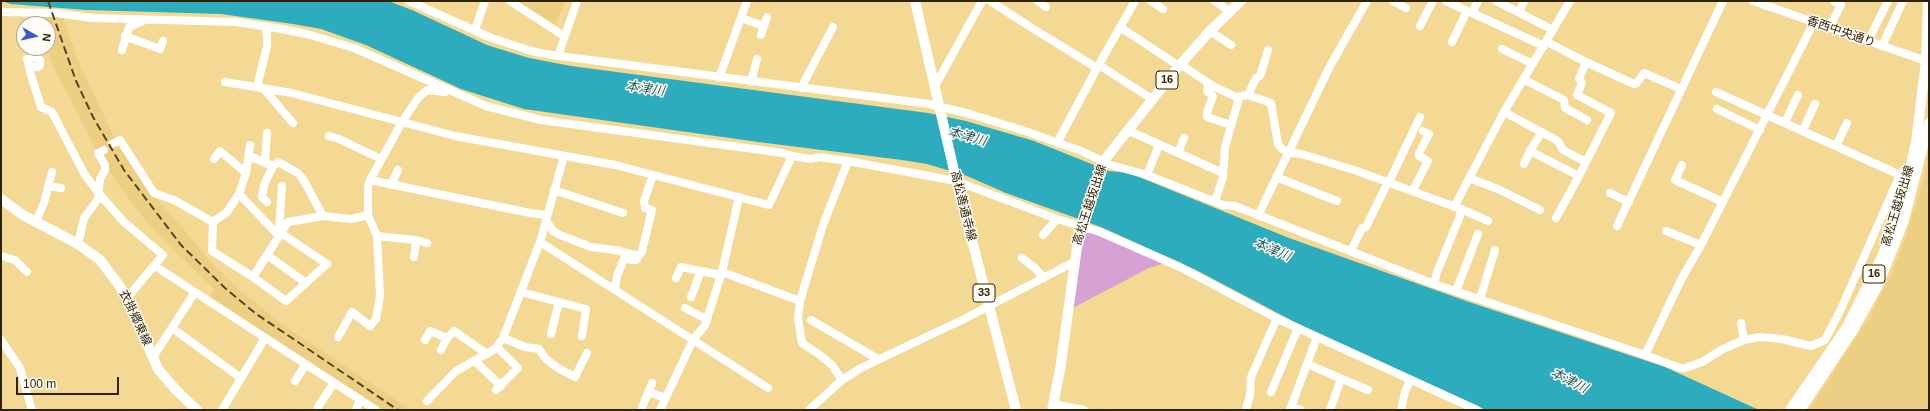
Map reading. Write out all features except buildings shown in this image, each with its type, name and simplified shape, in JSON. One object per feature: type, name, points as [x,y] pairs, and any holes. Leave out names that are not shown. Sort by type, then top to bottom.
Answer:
[{"type":"main road","name":"高松善通寺線","points":[[915,1],[956,178],[1016,410]]},
{"type":"main road","name":"高松王越坂出線","points":[[1053,407],[1060,370],[1074,262],[1082,225],[1103,164],[1108,154],[1179,65],[1229,11],[1241,1]]},
{"type":"main road","name":"高松王越坂出線","points":[[1800,410],[1853,330],[1878,284],[1903,223],[1914,167],[1927,62],[1928,1]]},
{"type":"main road","name":"高松王越坂出線","points":[[1790,410],[1826,359],[1862,300],[1894,227],[1929,123]]},
{"type":"main road","name":"衣掛郷東線","points":[[1,199],[36,222],[78,244],[100,260],[127,298],[158,369],[197,410]]},
{"type":"street","points":[[408,1],[475,30],[531,51],[558,56],[801,88],[940,110],[992,120],[1057,143],[1103,164],[1147,175],[1215,201],[1235,206],[1434,284],[1680,368],[1686,368],[1702,362],[1723,349],[1744,340],[1760,337],[1782,339],[1811,346],[1825,340],[1841,309],[1900,175],[1914,167]]},
{"type":"street","points":[[475,30],[485,1]]},
{"type":"street","points":[[510,1],[564,36]]},
{"type":"street","points":[[558,56],[576,1]]},
{"type":"street","points":[[720,78],[747,1]]},
{"type":"street","points":[[935,86],[982,1]]},
{"type":"street","points":[[990,1],[1152,100]]},
{"type":"street","points":[[1038,1],[1046,7]]},
{"type":"street","points":[[1057,143],[1135,1]]},
{"type":"street","points":[[1151,1],[1163,9]]},
{"type":"street","points":[[1215,1],[1229,11]]},
{"type":"street","points":[[1258,216],[1330,66],[1367,1]]},
{"type":"street","points":[[1393,1],[1406,8]]},
{"type":"street","points":[[1420,26],[1433,1]]},
{"type":"street","points":[[1446,1],[1634,84],[1636,84],[1644,73],[1681,89]]},
{"type":"street","points":[[1452,42],[1469,12],[1478,1]]},
{"type":"street","points":[[1496,1],[1553,30]]},
{"type":"street","points":[[1519,12],[1524,1]]},
{"type":"street","points":[[1434,284],[1436,272],[1460,216],[1458,208],[1469,178],[1504,112],[1570,1]]},
{"type":"street","points":[[1617,226],[1723,1]]},
{"type":"street","name":"香西中央通り","points":[[1752,1],[1927,62]]},
{"type":"street","points":[[1829,28],[1841,5],[1834,1]]},
{"type":"street","points":[[1868,41],[1888,1]]},
{"type":"street","points":[[1882,46],[1903,1]]},
{"type":"street","points":[[1,12],[56,13],[93,18],[147,18],[236,22],[265,26],[307,34],[354,48],[486,106],[541,120],[783,153],[792,156],[848,161],[956,178],[1057,219],[1082,225],[1100,232],[1180,267],[1277,318],[1477,410]]},
{"type":"street","points":[[761,35],[767,17]]},
{"type":"street","points":[[122,50],[125,36],[129,27],[147,18]]},
{"type":"street","points":[[741,18],[764,26]]},
{"type":"street","points":[[1645,355],[1682,278],[1701,245],[1760,130],[1766,114],[1814,22]]},
{"type":"street","points":[[260,88],[267,46],[265,26]]},
{"type":"street","points":[[801,88],[833,27]]},
{"type":"street","points":[[1120,27],[1208,83],[1239,98],[1248,95],[1272,104],[1278,144],[1282,149],[1414,190],[1488,221]]},
{"type":"street","points":[[1210,31],[1231,45]]},
{"type":"street","points":[[125,36],[160,49],[163,41]]},
{"type":"street","points":[[1502,49],[1533,64]]},
{"type":"street","points":[[1248,95],[1256,78],[1260,76],[1268,50]]},
{"type":"street","points":[[751,82],[757,59]]},
{"type":"street","points":[[1556,218],[1611,113],[1577,95],[1582,83],[1579,79],[1586,62]]},
{"type":"street","points":[[29,67],[41,107],[52,112],[72,152],[99,194],[124,222],[163,255],[127,298]]},
{"type":"street","points":[[1524,79],[1564,100],[1565,108],[1587,120]]},
{"type":"street","points":[[225,82],[292,93],[455,136],[615,165],[769,205],[792,156]]},
{"type":"street","points":[[1208,83],[1207,91],[1213,96],[1207,112],[1207,117],[1231,125]]},
{"type":"street","points":[[260,88],[293,123]]},
{"type":"street","points":[[338,337],[352,312],[370,326],[376,319],[380,296],[377,236],[368,215],[368,186],[370,180],[402,122],[418,98],[427,90],[454,93]]},
{"type":"street","points":[[1716,92],[1900,175]]},
{"type":"street","points":[[1785,122],[1798,94]]},
{"type":"street","points":[[1215,201],[1223,173],[1225,147],[1239,98]]},
{"type":"street","points":[[1803,130],[1815,104]]},
{"type":"street","points":[[1717,109],[1760,130]]},
{"type":"street","points":[[1504,112],[1558,142],[1563,150],[1586,162]]},
{"type":"street","points":[[1351,251],[1362,228],[1366,227],[1420,117]]},
{"type":"street","points":[[1836,146],[1847,123]]},
{"type":"street","points":[[1127,130],[1223,173]]},
{"type":"street","points":[[1414,190],[1428,161],[1420,156],[1419,153],[1429,134],[1423,131]]},
{"type":"street","points":[[265,161],[267,132]]},
{"type":"street","points":[[1524,164],[1541,133]]},
{"type":"street","points":[[329,136],[339,139],[381,159]]},
{"type":"street","points":[[1178,153],[1184,138]]},
{"type":"street","points":[[112,144],[120,140],[154,193],[174,200],[213,222]]},
{"type":"street","points":[[213,222],[226,212],[240,194],[246,173],[250,145]]},
{"type":"street","points":[[1147,175],[1159,145]]},
{"type":"street","points":[[78,244],[84,218],[98,199],[100,179],[105,170],[105,166],[98,153],[104,150]]},
{"type":"street","points":[[214,159],[220,151],[246,173]]},
{"type":"street","points":[[1530,151],[1579,176]]},
{"type":"street","points":[[249,156],[265,161],[277,161],[298,173],[323,216]]},
{"type":"street","points":[[427,401],[456,371],[497,347],[503,338],[540,242],[564,156]]},
{"type":"street","points":[[267,202],[262,197],[264,185],[277,161]]},
{"type":"street","points":[[842,380],[826,360],[802,343],[798,318],[800,300],[823,225],[848,161]]},
{"type":"street","points":[[1682,165],[1675,180],[1723,202]]},
{"type":"street","points":[[390,185],[398,170]]},
{"type":"street","points":[[36,222],[44,203],[52,172]]},
{"type":"street","points":[[615,290],[617,276],[624,259],[636,260],[642,251],[652,214],[652,210],[645,208],[644,201],[653,175]]},
{"type":"street","points":[[1276,177],[1337,201]]},
{"type":"street","points":[[1469,178],[1498,189],[1540,210]]},
{"type":"street","points":[[370,180],[547,218]]},
{"type":"street","points":[[48,186],[61,188]]},
{"type":"street","points":[[280,235],[279,230],[282,186]]},
{"type":"street","points":[[554,190],[623,213]]},
{"type":"street","points":[[1610,193],[1629,202]]},
{"type":"street","points":[[213,222],[212,251],[253,277],[286,301],[328,264],[280,235],[240,194]]},
{"type":"street","points":[[660,410],[693,340],[706,325],[721,274],[739,198]]},
{"type":"street","points":[[253,277],[288,222],[323,216],[351,219],[368,215]]},
{"type":"street","points":[[547,218],[553,231],[560,235],[591,247],[615,250],[638,256]]},
{"type":"street","points":[[1044,235],[1057,219]]},
{"type":"street","points":[[1666,231],[1701,245]]},
{"type":"street","points":[[1456,291],[1478,234]]},
{"type":"street","points":[[377,236],[416,240],[427,243]]},
{"type":"street","points":[[414,257],[416,240]]},
{"type":"street","points":[[540,242],[768,388]]},
{"type":"street","points":[[1480,299],[1495,250]]},
{"type":"street","points":[[267,255],[306,283]]},
{"type":"street","points":[[1,256],[15,260],[27,272]]},
{"type":"street","points":[[1022,258],[1035,268],[1044,278]]},
{"type":"street","points":[[809,410],[842,380],[878,359],[988,306],[1074,262]]},
{"type":"street","points":[[155,266],[376,410]]},
{"type":"street","points":[[676,278],[681,267],[721,274],[800,300]]},
{"type":"street","points":[[691,297],[700,271]]},
{"type":"street","points":[[153,357],[195,292]]},
{"type":"street","points":[[521,292],[586,309],[582,336]]},
{"type":"street","points":[[550,334],[559,302]]},
{"type":"street","points":[[685,308],[702,317],[708,317]]},
{"type":"street","points":[[1246,410],[1250,395],[1251,377],[1277,318]]},
{"type":"street","points":[[811,320],[818,329],[844,344],[878,359]]},
{"type":"street","points":[[1741,323],[1744,340]]},
{"type":"street","points":[[172,328],[241,378]]},
{"type":"street","points":[[1271,392],[1298,328]]},
{"type":"street","points":[[424,340],[430,331],[447,338]]},
{"type":"street","points":[[441,350],[447,338],[454,331],[487,354]]},
{"type":"street","points":[[1301,410],[1290,409],[1317,337]]},
{"type":"street","points":[[222,410],[265,338]]},
{"type":"street","points":[[503,338],[525,347],[539,349],[546,360],[575,377],[587,353]]},
{"type":"street","points":[[1,340],[20,368],[32,410]]},
{"type":"street","points":[[475,361],[499,388],[518,368],[497,347]]},
{"type":"street","points":[[295,381],[306,364]]},
{"type":"street","points":[[1307,364],[1368,390]]},
{"type":"street","points":[[1330,410],[1341,379]]},
{"type":"street","points":[[1401,410],[1410,380]]},
{"type":"street","points":[[318,407],[334,383]]},
{"type":"street","points":[[641,410],[652,383]]},
{"type":"street","points":[[648,392],[666,398]]},
{"type":"street","points":[[356,410],[360,400]]},
{"type":"street","points":[[1053,407],[1084,410]]},
{"type":"shaded area","points":[[516,1],[565,1],[556,25]]},
{"type":"shaded area","points":[[56,17],[63,17],[79,63],[114,137],[111,142],[114,147],[119,147],[147,187],[215,266],[240,290],[280,323],[411,410],[384,410],[210,297],[214,289],[155,232],[130,201],[107,168],[103,156],[105,153],[96,150],[53,66],[50,56],[56,56]]},
{"type":"shaded area","points":[[1929,147],[1929,410],[1809,410],[1870,316],[1892,272],[1906,236],[1924,177]]},
{"type":"shaded area","points":[[1086,229],[1152,258],[1162,264],[1149,268],[1071,309],[1077,259]]},
{"type":"water","name":"本津川","points":[[1,1],[388,1],[412,10],[487,45],[529,58],[571,66],[928,113],[966,121],[1034,141],[1109,171],[1129,173],[1289,238],[1469,302],[1665,367],[1759,410],[1486,410],[1306,328],[1196,270],[1101,227],[1006,193],[967,176],[927,164],[524,109],[461,89],[366,45],[321,29],[293,24],[221,14],[86,10],[11,4]]},
{"type":"railway","points":[[48,1],[76,81],[93,117],[124,170],[181,245],[225,288],[255,313],[398,410]]}]
